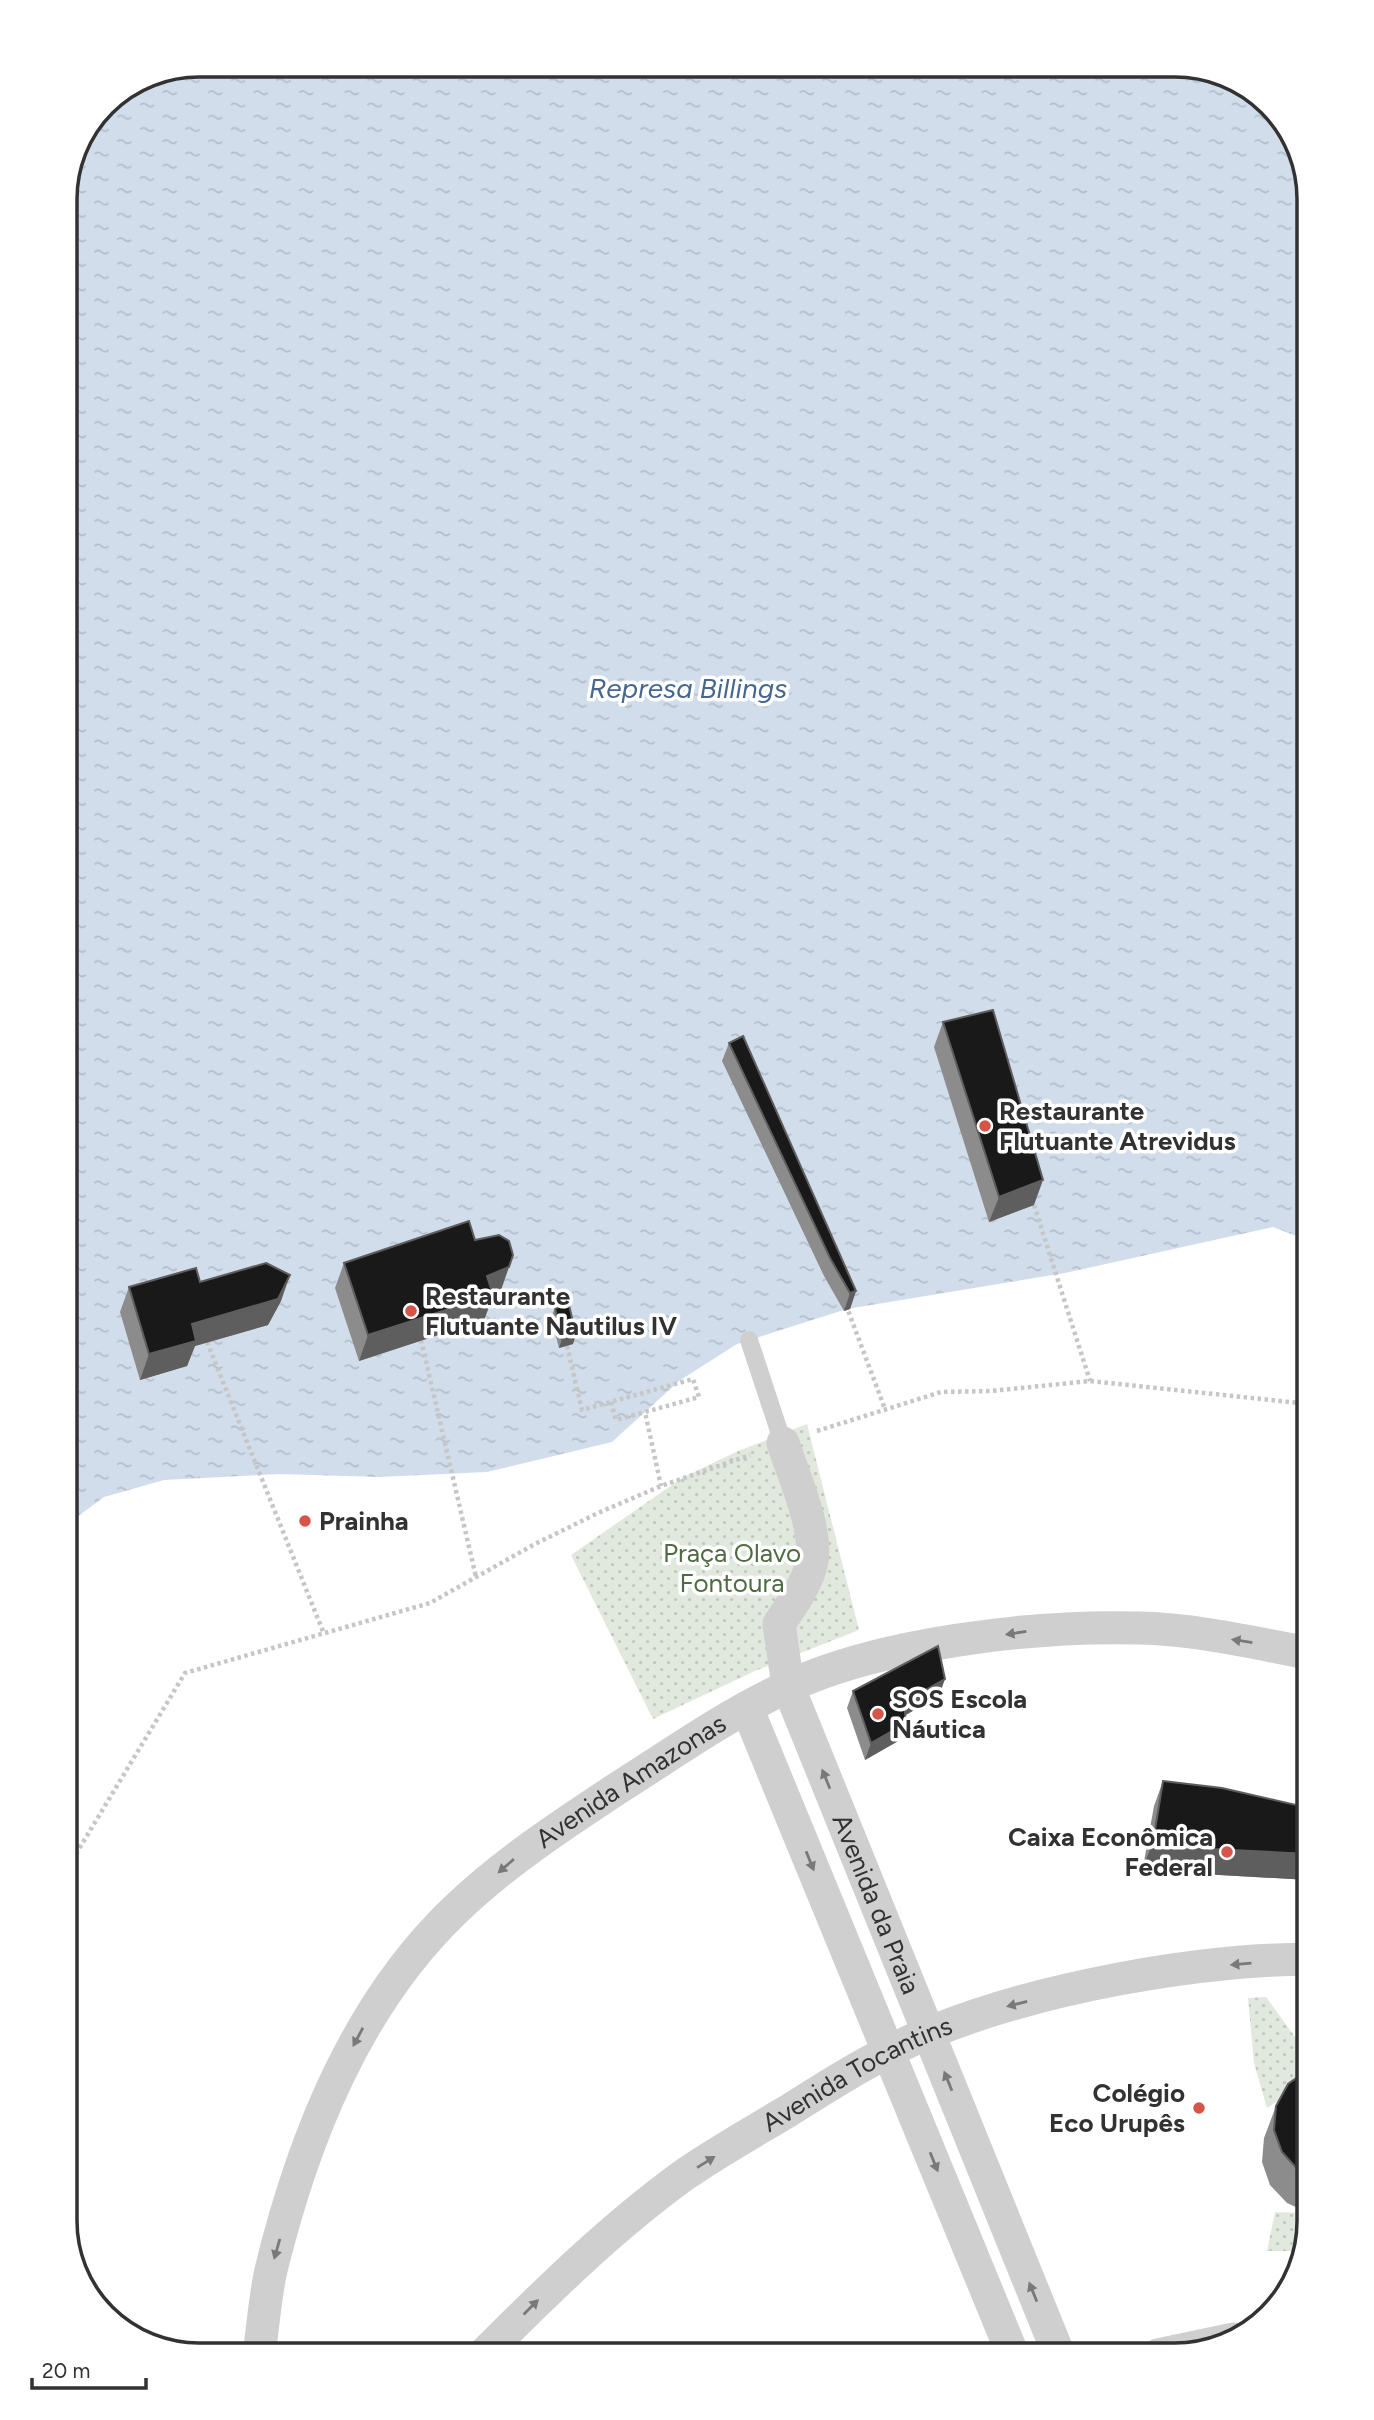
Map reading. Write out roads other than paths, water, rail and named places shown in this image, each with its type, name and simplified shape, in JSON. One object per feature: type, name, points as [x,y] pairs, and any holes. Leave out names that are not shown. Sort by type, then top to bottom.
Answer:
[{"type":"street","name":"Avenida da Praia","points":[[783,1443],[811,1535],[811,1564],[798,1594],[779,1624],[788,1686],[1054,2343]]},
{"type":"street","name":"Avenida Amazonas","points":[[261,2343],[271,2272],[301,2167],[343,2066],[377,2001],[414,1954],[454,1911],[514,1858],[707,1729],[788,1686],[828,1671],[909,1650],[1028,1632],[1142,1628],[1297,1651]]},
{"type":"street","name":"Avenida da Praia","points":[[747,1708],[1008,2343]]},
{"type":"street","name":"Avenida Tocantins","points":[[495,2343],[568,2270],[684,2175],[854,2069],[929,2033],[982,2013],[1088,1986],[1209,1966],[1297,1960]]},
{"type":"lane","points":[[749,1340],[783,1443]]},
{"type":"water","name":"Represa Billings","points":[[199,77],[1183,77],[1214,83],[1255,107],[1276,131],[1291,160],[1297,199],[1297,1236],[1273,1227],[1065,1273],[847,1309],[737,1344],[679,1381],[612,1442],[487,1472],[379,1477],[280,1474],[164,1480],[104,1497],[77,1517],[77,191],[81,167],[102,125],[119,107],[152,86],[175,79]]},
{"type":"place","name":"Restaurante Flutuante Atrevidus","points":[[985,1126]]},
{"type":"place","name":"Restaurante Flutuante Nautilus IV","points":[[411,1311]]},
{"type":"place","name":"Prainha","points":[[305,1521]]},
{"type":"place","name":"SOS Escola Náutica","points":[[878,1714]]},
{"type":"place","name":"Caixa Econômica Federal","points":[[1227,1852]]},
{"type":"place","name":"Colégio Eco Urupês","points":[[1199,2108]]},
{"type":"park label","name":"Praça Olavo Fontoura","points":[[732,1568]]}]
